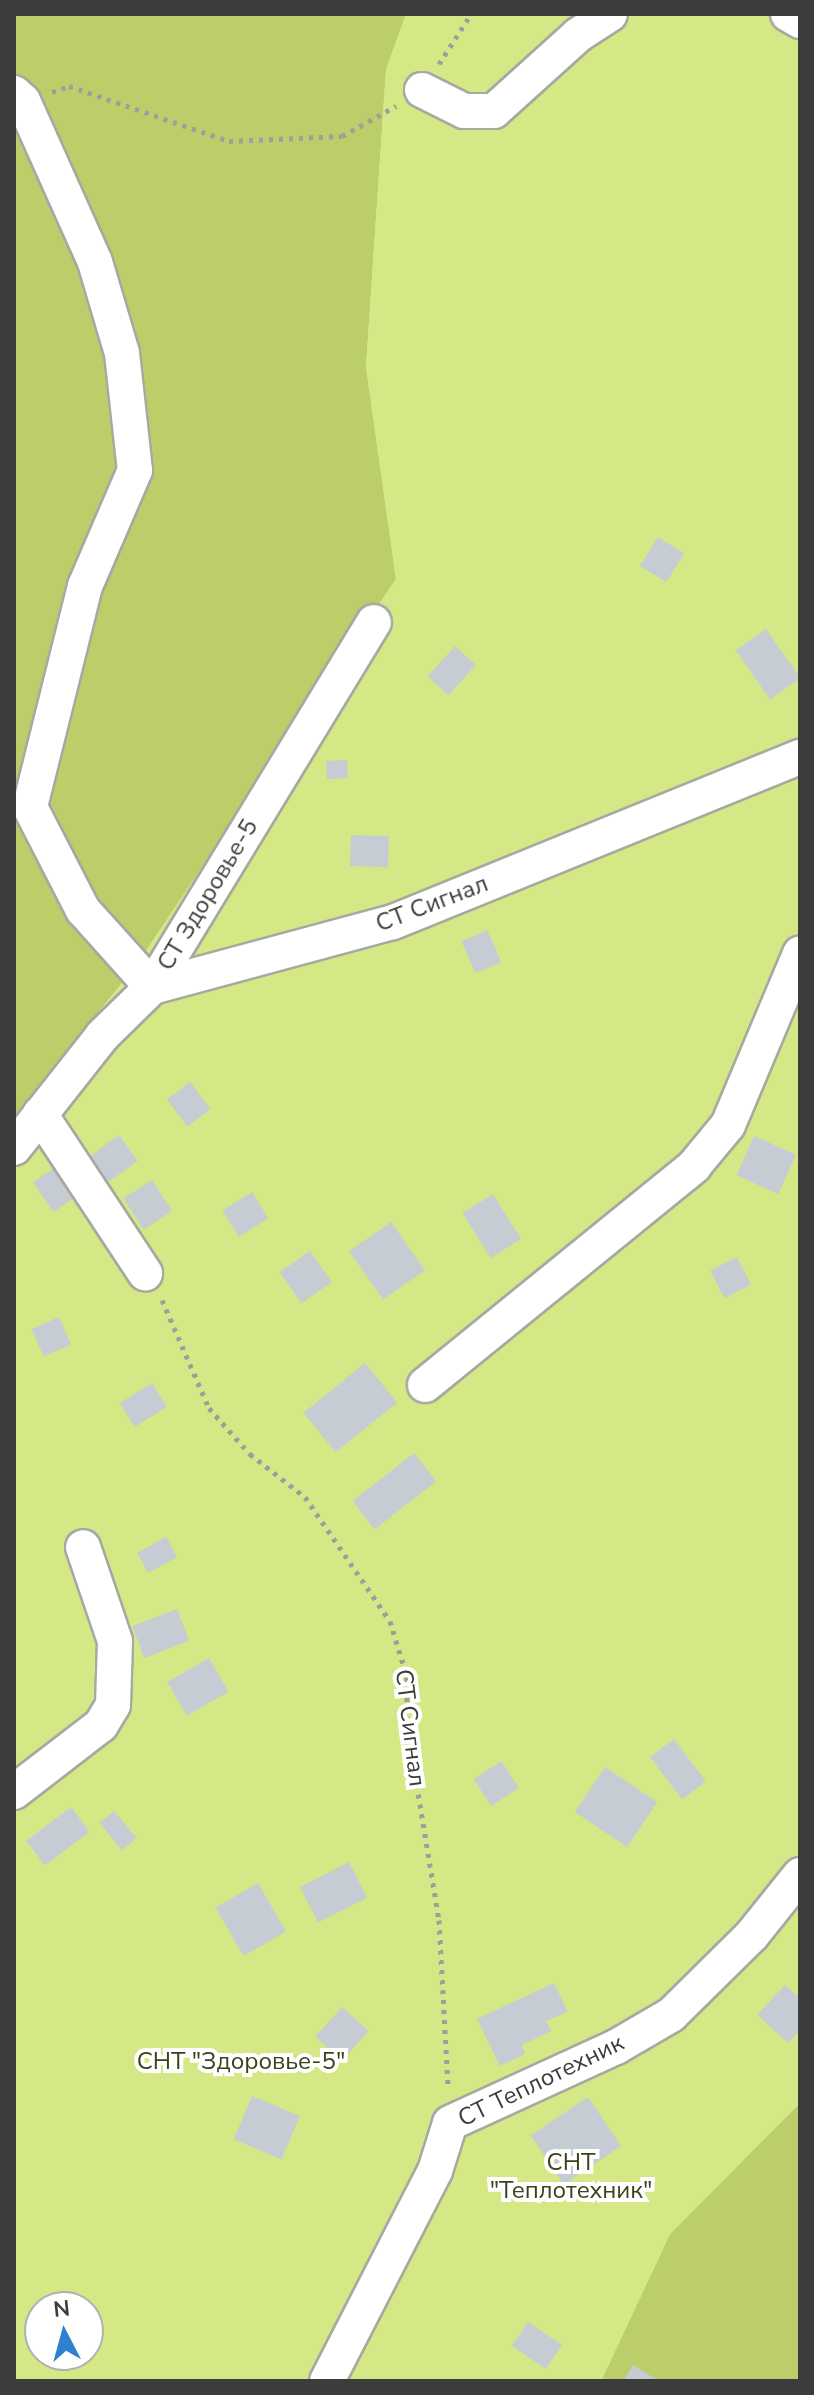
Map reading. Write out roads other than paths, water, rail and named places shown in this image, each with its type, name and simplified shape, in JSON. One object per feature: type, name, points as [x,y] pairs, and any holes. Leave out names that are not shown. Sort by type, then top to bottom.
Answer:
[{"type":"lane","points":[[422,90],[464,111],[494,111],[610,14]]},
{"type":"lane","points":[[788,14],[800,21]]},
{"type":"lane","points":[[19,97],[95,262],[122,353],[135,470],[85,586],[30,807],[83,910],[152,987]]},
{"type":"lane","name":"СТ Здоровье-5","points":[[14,1148],[102,1036],[152,987],[374,622]]},
{"type":"lane","name":"СТ Сигнал","points":[[152,987],[393,922],[800,757]]},
{"type":"lane","points":[[425,1385],[694,1166],[728,1125],[800,954]]},
{"type":"lane","points":[[40,1114],[145,1273]]},
{"type":"lane","points":[[14,1792],[101,1725],[113,1705],[115,1641],[83,1547]]},
{"type":"lane","name":"СТ Теплотехник","points":[[327,2381],[435,2171],[450,2123],[616,2047],[671,2015],[752,1935],[800,1875]]},
{"type":"park label","name":"СНТ \"Здоровье-5\"","points":[[241,2062]]},
{"type":"park label","name":"СНТ \"Теплотехник\"","points":[[571,2177]]}]
